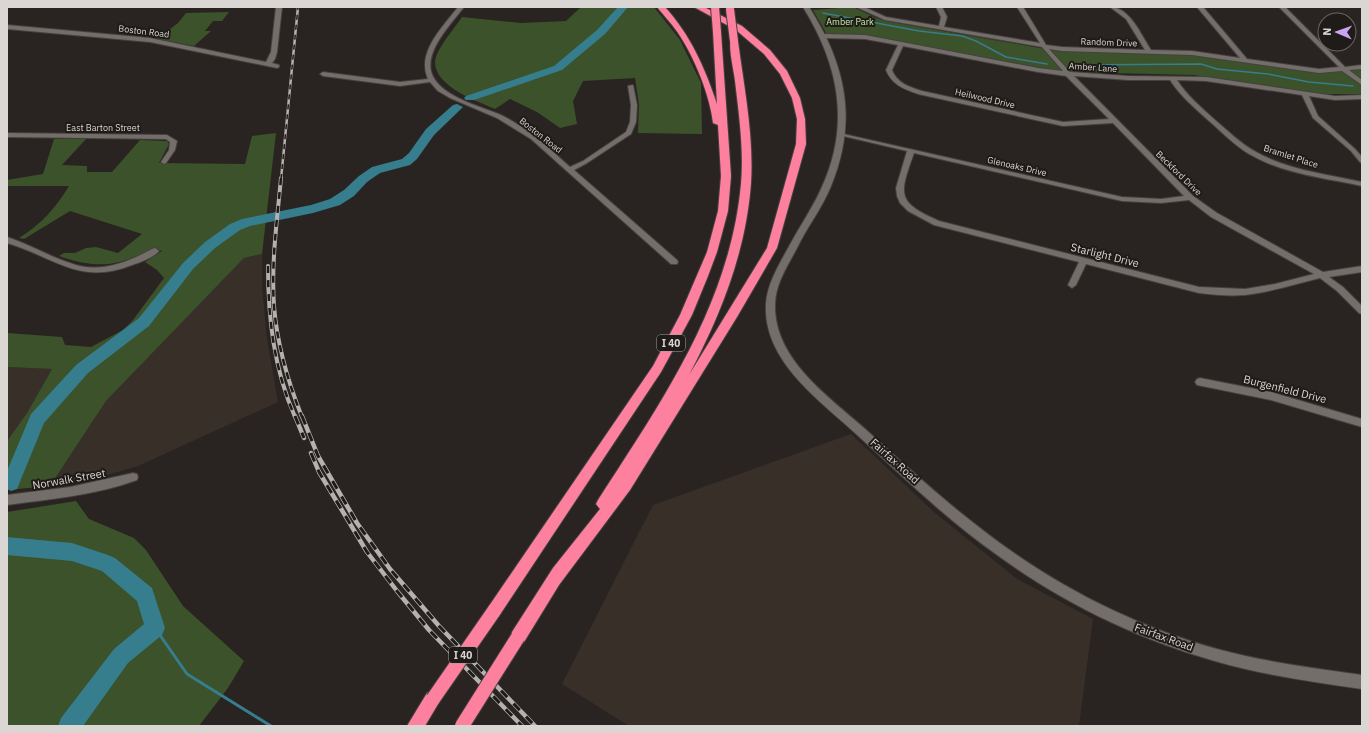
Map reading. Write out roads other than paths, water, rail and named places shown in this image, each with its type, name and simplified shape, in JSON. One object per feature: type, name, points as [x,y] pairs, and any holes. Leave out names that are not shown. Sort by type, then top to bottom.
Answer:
[{"type":"highway","points":[[661,7],[685,36],[698,59],[716,113],[719,142],[726,176]]},
{"type":"highway","points":[[554,580],[625,486],[734,314],[772,248],[801,144],[801,119],[784,73],[767,52],[739,28],[698,7]]},
{"type":"highway","name":"I 40","points":[[415,726],[657,369],[686,314],[712,252],[723,211],[726,176],[715,7]]},
{"type":"highway","name":"I 40","points":[[462,726],[661,412],[700,343],[723,288],[734,257],[741,224],[746,183],[742,106],[730,8]]},
{"type":"street","points":[[268,64],[272,59],[274,52],[279,7]]},
{"type":"street","points":[[323,74],[400,84],[432,80],[427,67],[430,53],[461,7]]},
{"type":"street","name":"Fairfax Road","points":[[806,7],[825,36],[839,77],[842,106],[841,134],[826,188],[800,234],[771,295],[770,308],[775,332],[787,359],[800,375],[976,533],[1021,565],[1078,599],[1138,628],[1214,654],[1273,668],[1362,682]]},
{"type":"street","name":"Random Drive","points":[[859,7],[884,18],[1044,47],[1088,51],[1192,53],[1319,71],[1362,67]]},
{"type":"street","points":[[939,7],[944,14],[945,22],[941,28]]},
{"type":"street","name":"Beckford Drive","points":[[1020,7],[1044,47],[1068,74],[1190,198],[1214,215],[1321,275],[1340,289],[1362,311]]},
{"type":"street","points":[[1113,7],[1128,18],[1149,52]]},
{"type":"street","points":[[1200,7],[1245,60]]},
{"type":"street","points":[[1282,7],[1344,69],[1362,83]]},
{"type":"street","name":"Boston Road","points":[[7,27],[150,40],[277,66]]},
{"type":"street","name":"Amber Lane","points":[[825,36],[865,37],[1038,70],[1068,74],[1113,77],[1206,79],[1335,98],[1362,97]]},
{"type":"street","name":"Heilwood Drive","points":[[901,44],[889,70],[891,78],[902,87],[920,93],[1063,124],[1114,121]]},
{"type":"street","name":"Bramlet Place","points":[[1172,78],[1185,94],[1225,132],[1240,145],[1259,156],[1306,172],[1362,184]]},
{"type":"street","name":"Boston Road","points":[[432,80],[450,96],[518,127],[570,169],[674,262]]},
{"type":"street","points":[[570,169],[584,162],[629,133],[633,122],[634,105],[631,86]]},
{"type":"street","points":[[1305,94],[1315,117],[1353,150],[1362,161]]},
{"type":"street","name":"Glenoaks Drive","points":[[841,134],[1122,199],[1161,201],[1190,198]]},
{"type":"street","name":"East Barton Street","points":[[7,135],[167,137],[174,141],[174,144],[164,162]]},
{"type":"street","name":"Starlight Drive","points":[[911,151],[898,189],[906,206],[918,216],[937,223],[1199,290],[1222,293],[1262,290],[1343,270],[1362,269]]},
{"type":"street","points":[[7,240],[25,245],[75,268],[89,270],[124,266],[136,262],[155,251]]},
{"type":"street","points":[[1072,285],[1083,260]]},
{"type":"street","name":"Burgenfield Drive","points":[[1200,382],[1271,396],[1362,423]]},
{"type":"street","name":"Norwalk Street","points":[[7,500],[57,495],[99,487],[133,477]]},
{"type":"waterway","points":[[470,98],[558,68],[601,32],[623,7]]},
{"type":"waterway","points":[[823,13],[919,31],[962,36],[976,41],[1006,57],[1047,64]]},
{"type":"waterway","points":[[1070,65],[1201,64],[1217,69],[1268,74],[1309,82],[1353,86]]},
{"type":"waterway","points":[[11,483],[37,419],[82,369],[144,322],[188,266],[210,245],[235,227],[247,222],[313,209],[335,202],[349,193],[363,179],[376,170],[406,162],[413,156],[430,132],[457,107]]},
{"type":"waterway","points":[[7,546],[72,552],[108,564],[145,595],[155,628],[121,656],[69,726]]},
{"type":"waterway","points":[[155,628],[187,674],[271,726]]},
{"type":"railway","points":[[281,179],[298,7]]},
{"type":"railway","points":[[281,178],[274,258],[273,290],[275,320],[284,363],[302,417]]},
{"type":"railway","points":[[268,266],[269,305],[277,362],[295,417]]},
{"type":"railway","points":[[295,416],[304,438]]},
{"type":"railway","points":[[302,416],[318,456],[357,523],[390,569],[439,626],[535,726]]},
{"type":"railway","points":[[311,453],[319,472],[367,552],[397,591],[429,630],[522,726]]},
{"type":"park label","name":"Amber Park","points":[[850,21]]}]
